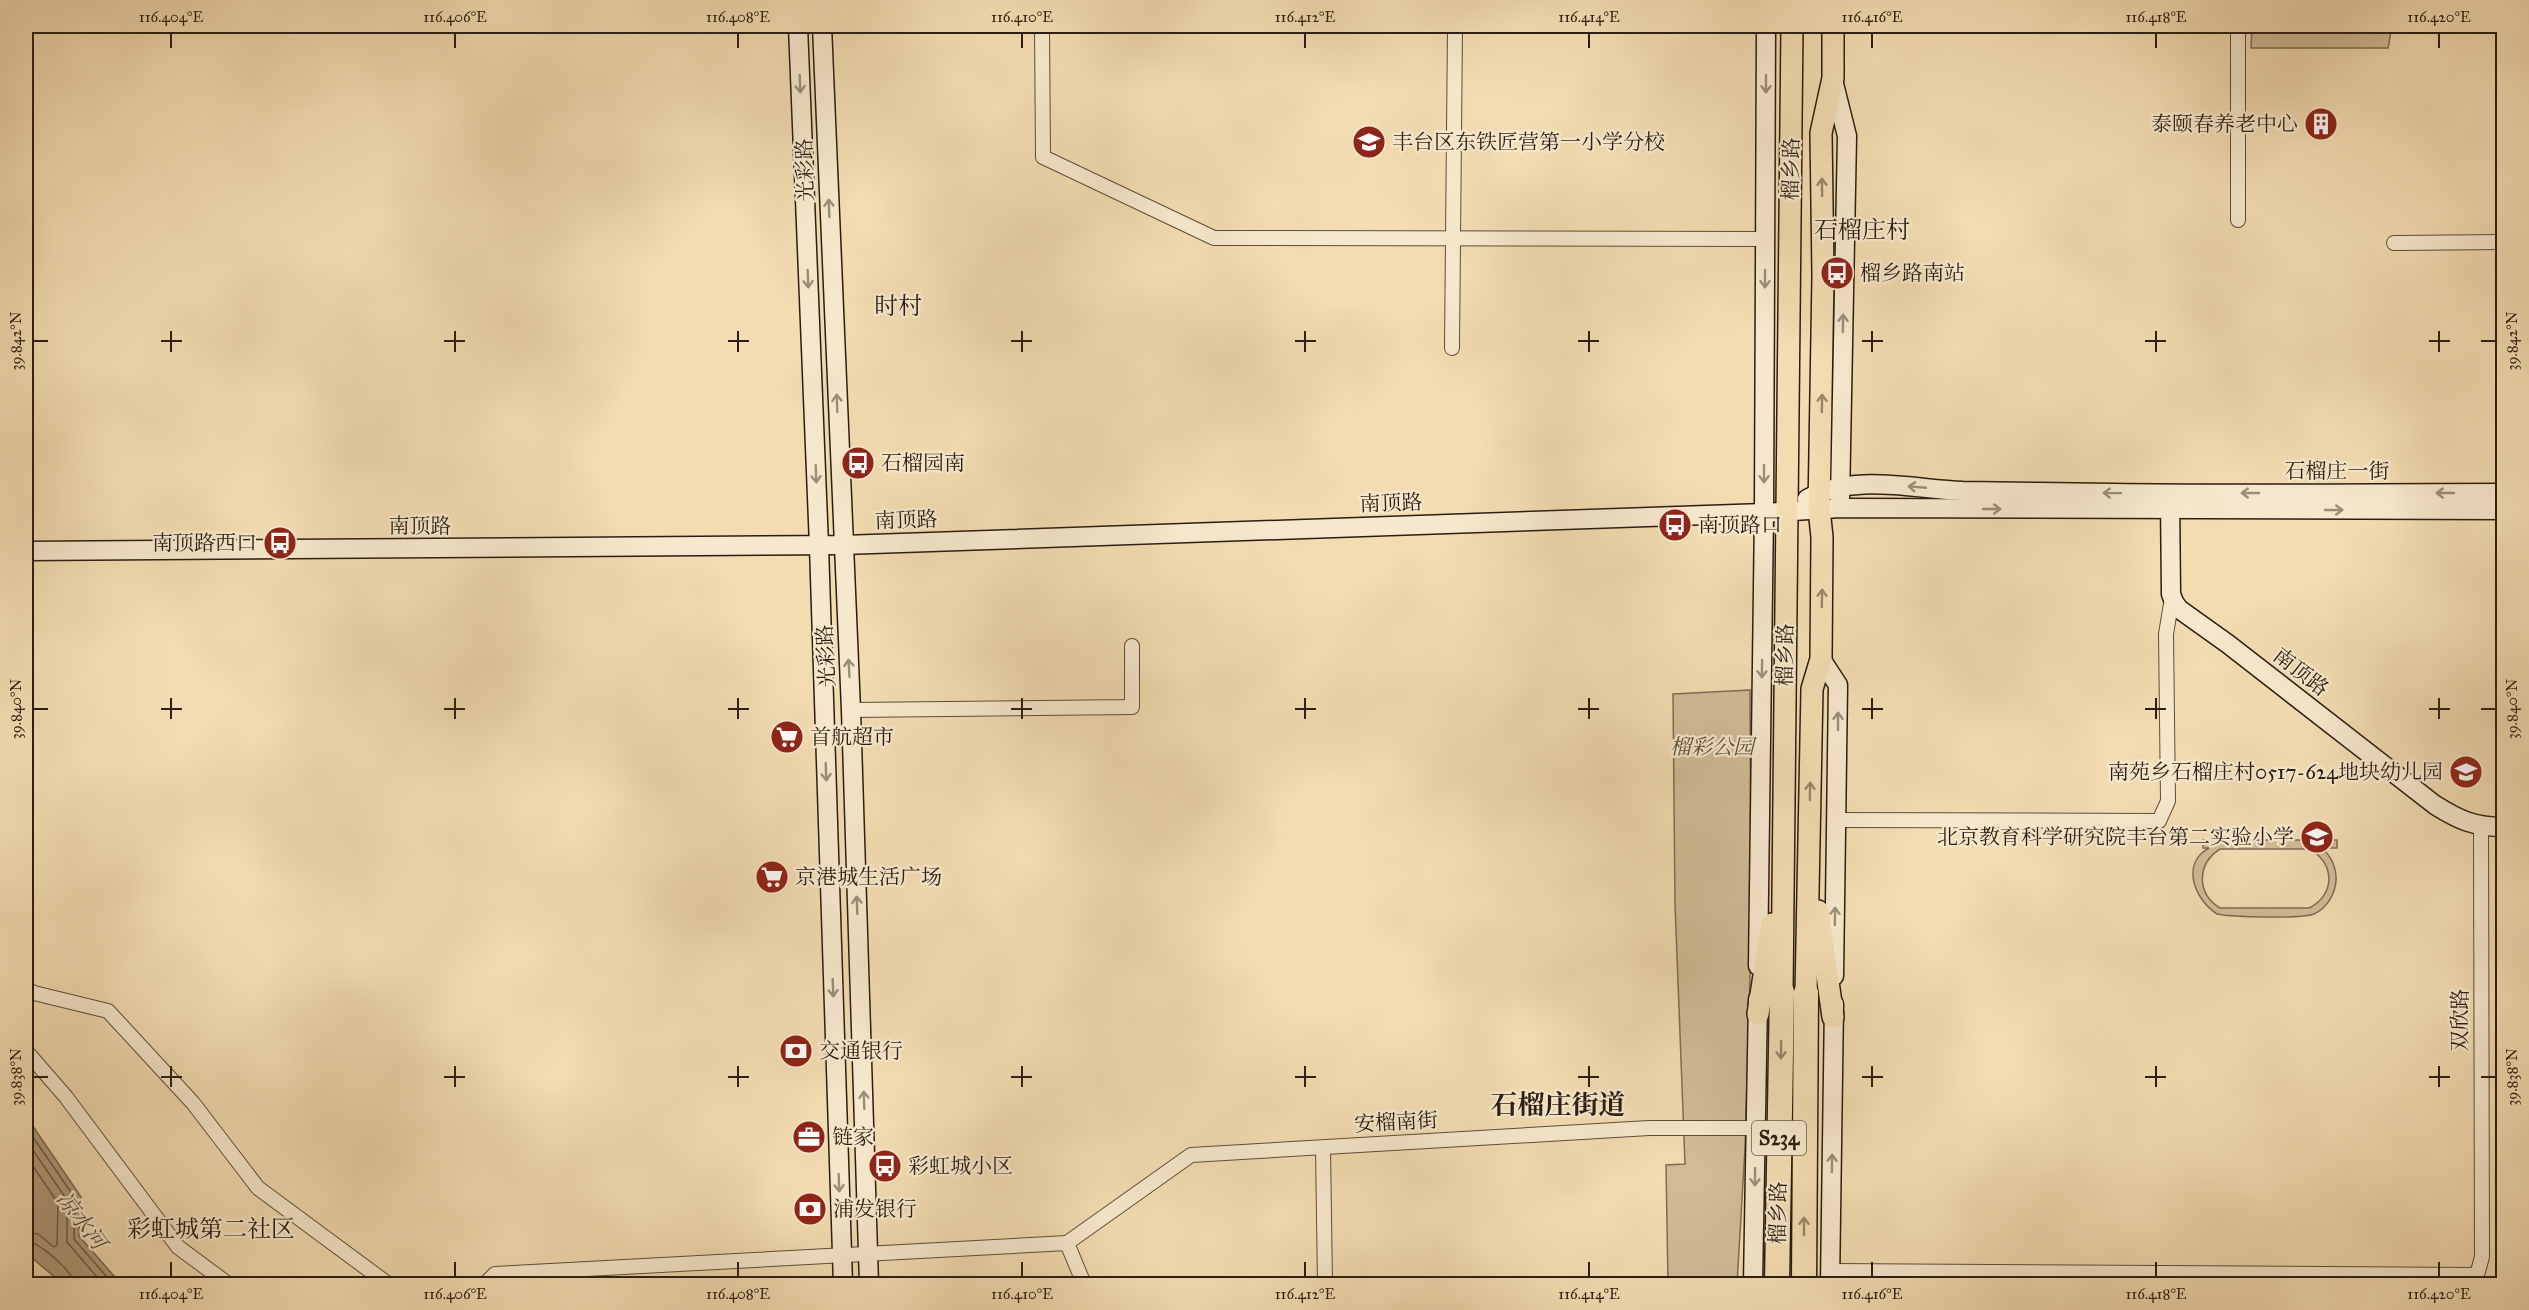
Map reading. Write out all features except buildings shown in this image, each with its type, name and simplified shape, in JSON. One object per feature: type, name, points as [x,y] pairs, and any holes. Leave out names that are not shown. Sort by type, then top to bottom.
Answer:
[{"type":"highway","name":"榴乡路","points":[[1777,1284],[1794,992]]},
{"type":"highway","name":"榴乡路","points":[[1794,992],[1804,1284]]},
{"type":"main road","name":"榴乡路","points":[[1792,26],[1783,853],[1794,992]]},
{"type":"main road","name":"榴乡路","points":[[1794,992],[1809,850],[1812,689],[1821,659],[1822,537],[1830,499],[1821,133],[1833,78],[1833,26]]},
{"type":"main road","points":[[1809,850],[1833,1017]]},
{"type":"main road","points":[[1758,1014],[1783,853]]},
{"type":"street","name":"光彩路","points":[[798,26],[819,546],[843,1284]]},
{"type":"street","name":"光彩路","points":[[822,26],[850,710],[869,1284]]},
{"type":"street","points":[[1042,26],[1043,157],[1214,238],[1765,239]]},
{"type":"street","points":[[1452,348],[1455,26]]},
{"type":"street","name":"榴乡路","points":[[1753,1284],[1764,513],[1766,26]]},
{"type":"street","points":[[2238,26],[2238,220]]},
{"type":"street","points":[[2394,243],[2504,242]]},
{"type":"street","name":"石榴庄一街","points":[[2170,501],[2504,493]]},
{"type":"street","name":"南顶路","points":[[26,551],[819,546],[1764,513],[1787,510],[1830,499],[2170,501]]},
{"type":"street","points":[[1837,820],[2159,821],[2168,801],[2166,634],[2172,598],[2170,501]]},
{"type":"street","name":"石榴庄一街","points":[[2170,501],[2504,510]]},
{"type":"street","name":"南顶路","points":[[2172,598],[2179,609],[2228,644],[2435,805],[2456,818],[2481,827]]},
{"type":"street","points":[[850,710],[1132,707],[1132,646]]},
{"type":"street","name":"榴乡路","points":[[1821,659],[1838,685],[1830,1278]]},
{"type":"street","points":[[2481,827],[2504,827]]},
{"type":"street","name":"双欣路","points":[[2477,1280],[2482,1257],[2481,827]]},
{"type":"street","points":[[26,989],[108,1011],[193,1103],[258,1188],[388,1284]]},
{"type":"street","points":[[26,1051],[66,1097],[178,1247],[228,1284]]},
{"type":"street","name":"安榴南街","points":[[1067,1243],[1191,1155],[1649,1128],[1756,1128]]},
{"type":"street","points":[[1323,1148],[1325,1284]]},
{"type":"street","points":[[485,1284],[495,1274],[1067,1243],[1084,1284]]},
{"type":"street","points":[[1830,1278],[2477,1280]]},
{"type":"green space","points":[[2252,26],[2392,26],[2388,48],[2251,48]]},
{"type":"green space","name":"榴彩公园","points":[[1750,690],[1751,941],[1745,1148],[1737,1284],[1668,1284],[1666,1165],[1685,1164],[1675,904],[1673,694]]},
{"type":"green space","points":[[2203,840],[2337,840],[2337,848],[2322,848],[2334,867],[2336,881],[2334,891],[2323,908],[2307,916],[2266,917],[2217,914],[2202,900],[2194,882],[2195,863],[2200,855],[2209,848],[2203,848]],"holes":[[[2220,849],[2309,849],[2324,862],[2329,878],[2324,895],[2309,908],[2220,908],[2212,902],[2203,887],[2202,879],[2207,862]]]},
{"type":"water","points":[[26,1116],[81,1197],[79,1236],[121,1284],[63,1284],[26,1253]]},
{"type":"place","name":"泰颐春养老中心","points":[[2321,124]]},
{"type":"place","name":"丰台区东铁匠营第一小学分校","points":[[1369,142]]},
{"type":"place","name":"榴乡路南站","points":[[1837,273]]},
{"type":"place","name":"石榴园南","points":[[858,463]]},
{"type":"place","name":"南顶路口","points":[[1675,525]]},
{"type":"place","name":"南顶路西口","points":[[280,543]]},
{"type":"place","name":"首航超市","points":[[787,737]]},
{"type":"place","name":"南苑乡石榴庄村0517-624地块幼儿园","points":[[2466,772]]},
{"type":"place","name":"北京教育科学研究院丰台第二实验小学","points":[[2317,837]]},
{"type":"place","name":"京港城生活广场","points":[[772,877]]},
{"type":"place","name":"交通银行","points":[[796,1051]]},
{"type":"place","name":"链家","points":[[809,1137]]},
{"type":"place","name":"彩虹城小区","points":[[885,1166]]},
{"type":"place","name":"浦发银行","points":[[810,1209]]},
{"type":"district","name":"石榴庄村","points":[[1862,230]]},
{"type":"district","name":"时村","points":[[898,306]]},
{"type":"district","name":"石榴庄街道","points":[[1558,1105]]},
{"type":"district","name":"彩虹城第二社区","points":[[211,1229]]},
{"type":"water label","name":"凉水河","points":[[82,1220]]}]
